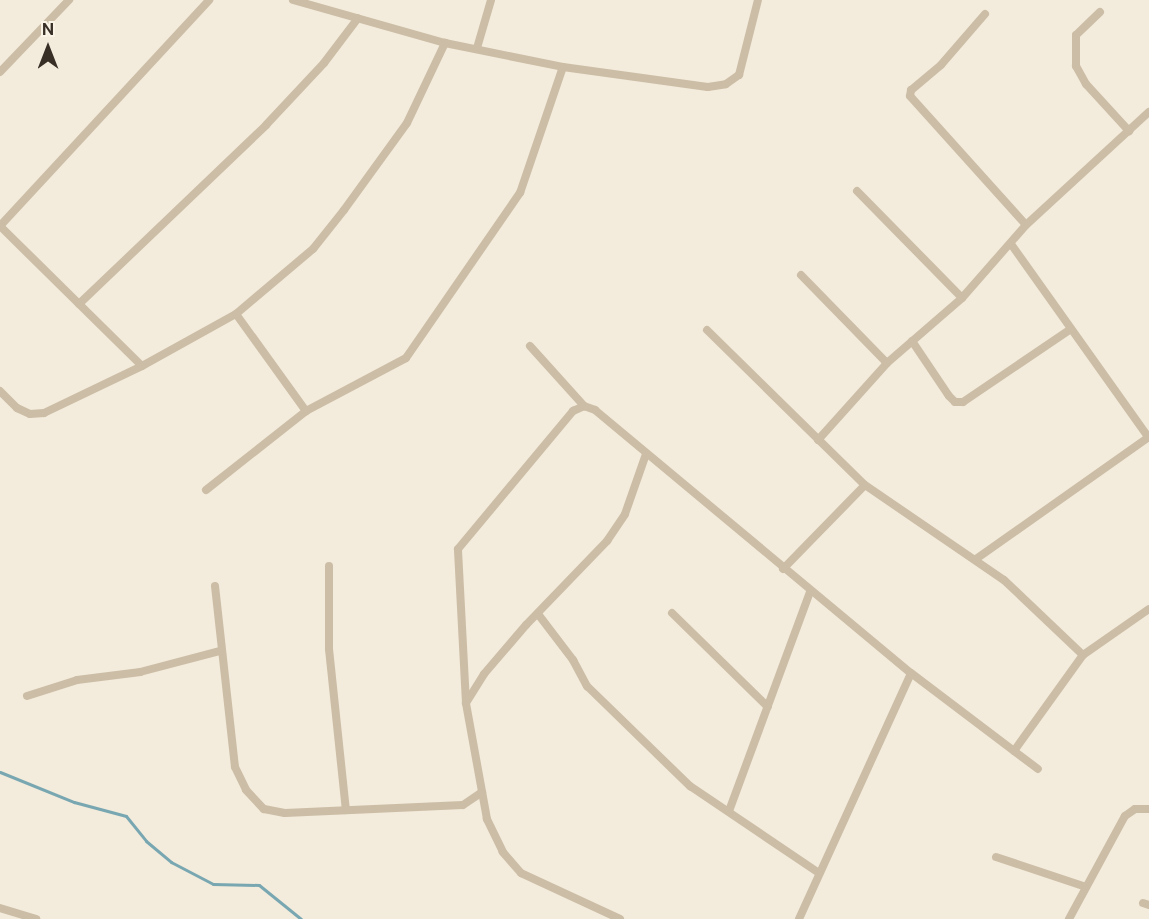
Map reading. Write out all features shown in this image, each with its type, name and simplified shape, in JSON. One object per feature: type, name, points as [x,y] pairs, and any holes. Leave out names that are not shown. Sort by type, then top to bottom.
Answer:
[{"type":"street","points":[[0,72],[69,0]]},
{"type":"street","points":[[142,366],[0,226],[209,0]]},
{"type":"street","points":[[293,0],[445,43],[563,66],[708,87],[726,84],[739,75],[758,0]]},
{"type":"street","points":[[477,48],[491,0]]},
{"type":"street","points":[[1100,12],[1076,34],[1077,66],[1086,84],[1129,131]]},
{"type":"street","points":[[985,14],[941,65],[911,90],[910,96],[1026,225]]},
{"type":"street","points":[[79,303],[266,125],[324,63],[358,18]]},
{"type":"street","points":[[0,391],[17,408],[30,414],[44,413],[142,366],[236,314],[313,249],[345,210],[407,123],[445,43]]},
{"type":"street","points":[[206,490],[306,411],[406,358],[520,193],[563,66]]},
{"type":"street","points":[[818,440],[887,363],[962,298],[1026,225],[1147,116]]},
{"type":"street","points":[[857,191],[962,298]]},
{"type":"street","points":[[976,559],[1079,490],[1149,437],[1011,244]]},
{"type":"street","points":[[801,275],[887,363]]},
{"type":"street","points":[[236,314],[306,411]]},
{"type":"street","points":[[912,341],[949,396],[955,402],[963,402],[1071,329]]},
{"type":"street","points":[[707,330],[866,485],[976,559],[1033,605],[1083,655]]},
{"type":"street","points":[[530,346],[584,406],[595,410],[810,592],[911,673],[1038,769]]},
{"type":"street","points":[[584,406],[573,411],[458,549],[466,703],[487,819],[503,852],[520,873],[620,919]]},
{"type":"street","points":[[466,703],[484,674],[608,541],[625,514],[645,454]]},
{"type":"street","points":[[783,568],[866,485]]},
{"type":"street","points":[[329,566],[330,649],[346,810]]},
{"type":"street","points":[[215,586],[220,651],[234,767],[246,790],[264,809],[285,813],[463,805],[483,792]]},
{"type":"street","points":[[729,812],[810,592]]},
{"type":"street","points":[[1014,751],[1083,655],[1149,609]]},
{"type":"street","points":[[672,613],[768,707]]},
{"type":"street","points":[[538,614],[569,654],[587,686],[690,786],[819,873]]},
{"type":"street","points":[[27,696],[77,680],[140,672],[220,651]]},
{"type":"street","points":[[799,919],[911,673]]},
{"type":"street","points":[[1069,919],[1125,816],[1135,809],[1149,809]]},
{"type":"street","points":[[996,857],[1086,887]]},
{"type":"street","points":[[0,908],[36,919]]},
{"type":"waterway","points":[[0,772],[74,802],[126,816],[146,841],[171,862],[213,884],[259,885],[301,919]]}]
